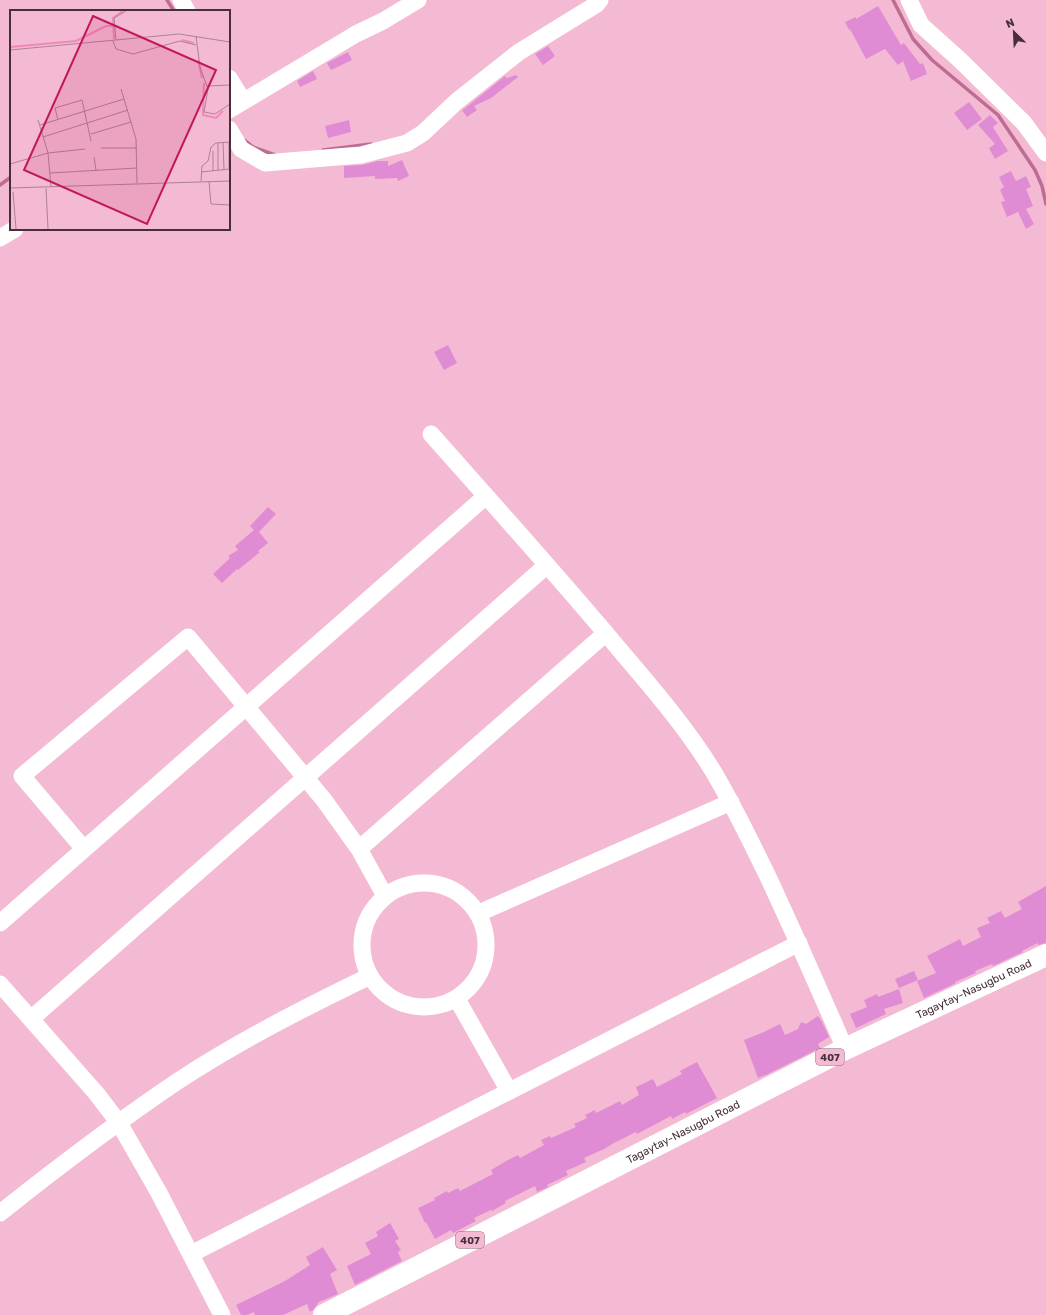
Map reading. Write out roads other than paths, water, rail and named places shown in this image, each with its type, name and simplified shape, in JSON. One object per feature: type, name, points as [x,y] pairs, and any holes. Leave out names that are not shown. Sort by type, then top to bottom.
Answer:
[{"type":"main road","name":"Tagaytay-Nasugbu Road","points":[[324,1315],[845,1049],[1046,955]]},
{"type":"street","points":[[181,0],[186,10]]},
{"type":"street","points":[[230,82],[236,106],[356,34],[383,21],[418,0]]},
{"type":"street","points":[[230,131],[241,149],[265,163],[361,155],[407,143],[424,132],[457,101],[519,52],[597,4],[600,0]]},
{"type":"street","points":[[909,0],[922,25],[1024,123],[1040,134],[1046,153]]},
{"type":"street","points":[[0,238],[13,230]]},
{"type":"street","points":[[431,434],[606,633],[672,712],[693,741],[731,802],[799,943],[845,1049]]},
{"type":"street","points":[[0,923],[486,496]]},
{"type":"street","points":[[31,1019],[547,565]]},
{"type":"street","points":[[359,849],[606,633]]},
{"type":"street","points":[[84,849],[22,776],[188,637],[306,777],[342,823],[359,849],[385,896]]},
{"type":"street","points":[[479,913],[731,802]]},
{"type":"street","points":[[425,882],[446,886],[465,897],[479,913],[486,931],[487,950],[484,963],[482,970],[472,986],[457,999],[438,1006],[418,1007],[399,1002],[382,991],[370,976],[363,959],[362,942],[365,925],[373,909],[385,896],[404,886],[425,882]]},
{"type":"street","points":[[192,1254],[799,943]]},
{"type":"street","points":[[0,1213],[57,1168],[179,1081],[240,1043],[304,1008],[370,976]]},
{"type":"street","points":[[0,984],[96,1094],[119,1123],[192,1254],[222,1315]]},
{"type":"street","points":[[457,999],[509,1091]]},
{"type":"waterway","points":[[167,0],[173,10]]},
{"type":"waterway","points":[[893,0],[913,39],[932,60],[998,115],[1035,170],[1042,186],[1046,204]]},
{"type":"waterway","points":[[244,140],[253,147],[275,155]]},
{"type":"waterway","points":[[323,150],[371,144]]},
{"type":"waterway","points":[[0,185],[10,178]]}]
